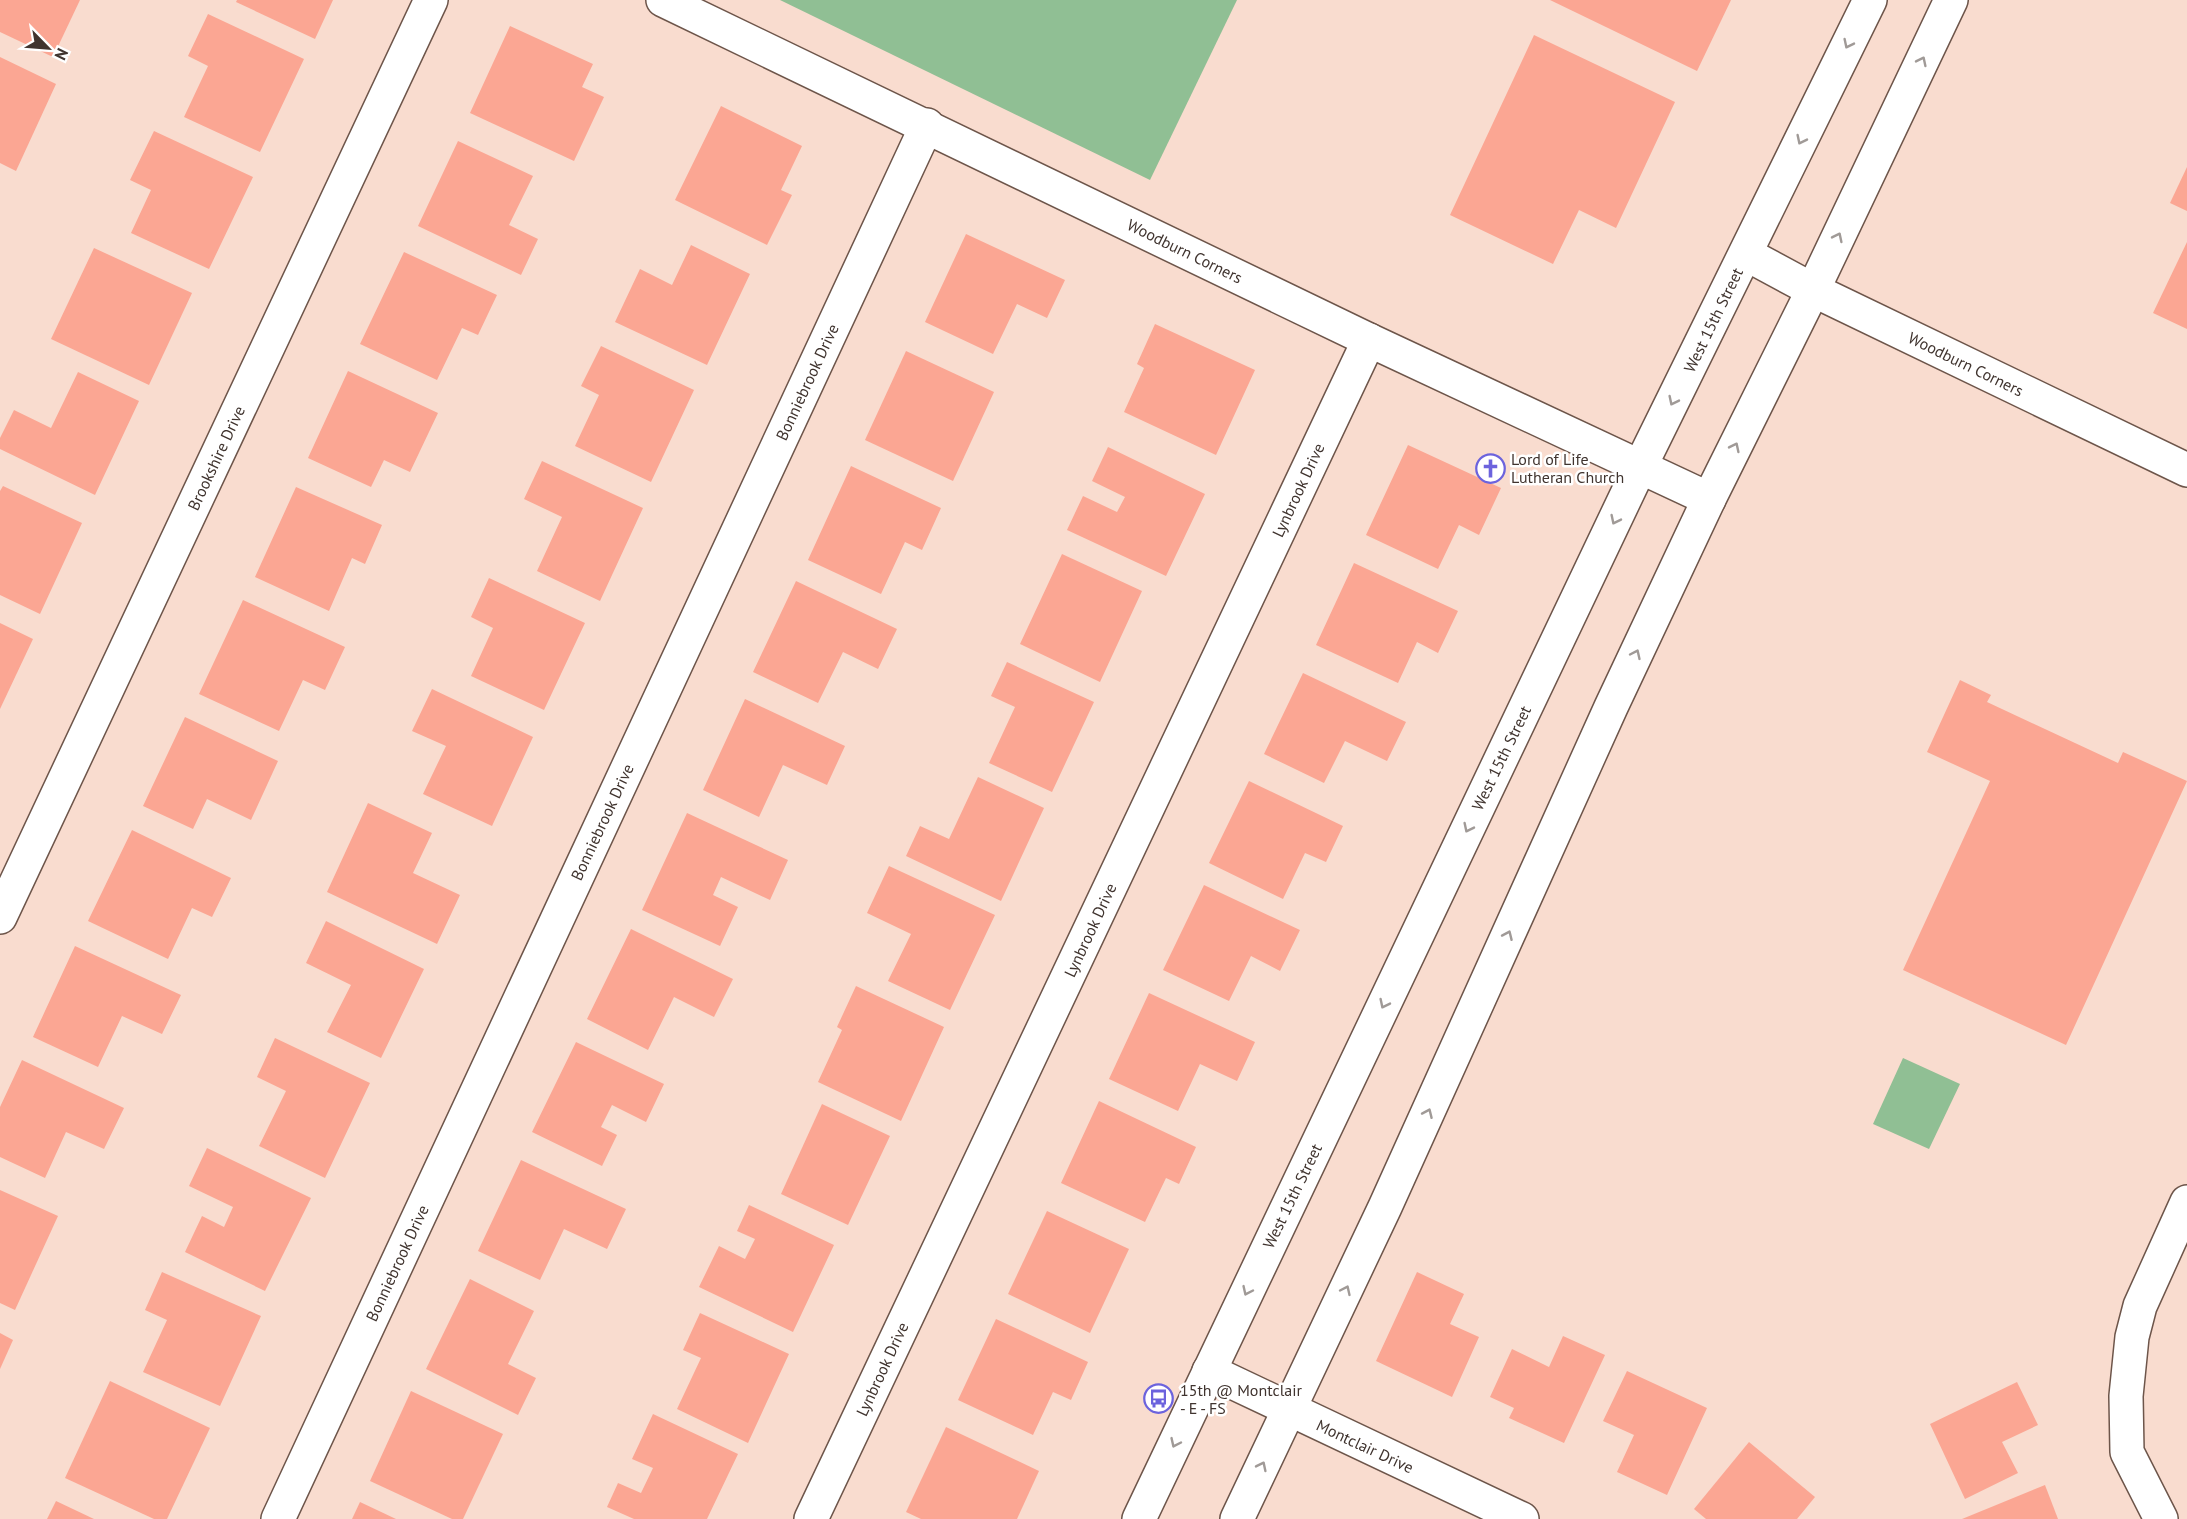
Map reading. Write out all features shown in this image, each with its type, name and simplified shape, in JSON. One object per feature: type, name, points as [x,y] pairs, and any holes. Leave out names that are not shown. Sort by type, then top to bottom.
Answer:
[{"type":"street","name":"Brookshire Drive","points":[[0,917],[431,0]]},
{"type":"street","name":"Woodburn Corners","points":[[663,0],[927,125],[1369,340],[1709,499]]},
{"type":"street","name":"West 15th Street","points":[[1139,1519],[1640,467],[1870,0]]},
{"type":"street","points":[[1237,1519],[1385,1207],[1611,707],[1709,499],[1813,290],[1951,0]]},
{"type":"street","name":"Bonniebrook Drive","points":[[278,1519],[927,125]]},
{"type":"street","name":"Woodburn Corners","points":[[1746,254],[1813,290],[2187,470]]},
{"type":"street","name":"Lynbrook Drive","points":[[811,1519],[1369,340]]},
{"type":"street","points":[[2161,1519],[2127,1452],[2126,1396],[2132,1337],[2140,1306],[2187,1202]]},
{"type":"street","name":"Montclair Drive","points":[[1209,1371],[1522,1519]]},
{"type":"green space","points":[[780,0],[1237,0],[1150,180]]},
{"type":"green space","points":[[1903,1058],[1960,1084],[1929,1149],[1873,1124]]},
{"type":"building","points":[[0,0],[80,0],[53,57],[0,32]]},
{"type":"building","points":[[237,0],[333,0],[315,39],[236,2]]},
{"type":"building","points":[[1550,0],[1731,0],[1697,71]]},
{"type":"building","points":[[208,14],[304,59],[260,152],[184,117],[208,66],[188,56]]},
{"type":"building","points":[[510,26],[593,64],[582,87],[604,97],[574,161],[470,113]]},
{"type":"building","points":[[1534,35],[1675,102],[1616,228],[1579,210],[1553,264],[1450,215]]},
{"type":"building","points":[[0,57],[56,84],[16,171],[0,163]]},
{"type":"building","points":[[721,106],[802,146],[781,190],[792,195],[767,245],[675,200]]},
{"type":"building","points":[[154,131],[253,177],[209,269],[131,233],[151,190],[130,180]]},
{"type":"building","points":[[458,141],[533,176],[509,225],[538,239],[521,275],[418,226]]},
{"type":"building","points":[[2187,167],[2187,211],[2170,203]]},
{"type":"building","points":[[966,234],[1065,280],[1047,318],[1017,304],[993,354],[925,322]]},
{"type":"building","points":[[2187,242],[2187,329],[2153,313]]},
{"type":"building","points":[[691,245],[750,274],[707,365],[615,322],[640,269],[672,285]]},
{"type":"building","points":[[94,248],[192,293],[149,385],[51,339]]},
{"type":"building","points":[[404,252],[497,295],[478,335],[462,328],[437,380],[360,344]]},
{"type":"building","points":[[1155,324],[1255,370],[1216,455],[1124,412],[1144,368],[1137,364]]},
{"type":"building","points":[[601,346],[694,390],[651,482],[575,446],[599,395],[581,386]]},
{"type":"building","points":[[906,351],[994,392],[953,481],[865,440]]},
{"type":"building","points":[[348,371],[438,413],[410,472],[384,460],[371,487],[308,458]]},
{"type":"building","points":[[78,372],[139,401],[95,495],[0,449],[0,438],[14,410],[51,428]]},
{"type":"building","points":[[1408,445],[1501,488],[1479,535],[1459,525],[1438,569],[1366,535]]},
{"type":"building","points":[[1108,447],[1205,494],[1166,576],[1067,530],[1083,496],[1117,512],[1125,497],[1092,481]]},
{"type":"building","points":[[542,461],[643,508],[600,601],[537,571],[562,517],[524,499]]},
{"type":"building","points":[[851,466],[941,508],[922,550],[905,542],[881,594],[808,560]]},
{"type":"building","points":[[3,486],[82,523],[40,614],[0,595],[0,491]]},
{"type":"building","points":[[296,487],[382,525],[365,564],[352,558],[329,611],[255,577]]},
{"type":"building","points":[[1062,554],[1142,591],[1100,682],[1020,644]]},
{"type":"building","points":[[1354,563],[1458,611],[1438,653],[1417,642],[1398,683],[1316,645]]},
{"type":"building","points":[[489,578],[585,623],[544,710],[471,676],[493,628],[471,617]]},
{"type":"building","points":[[796,581],[897,629],[878,669],[843,652],[818,703],[753,672]]},
{"type":"building","points":[[243,600],[345,647],[325,690],[303,680],[279,731],[199,694]]},
{"type":"building","points":[[0,623],[33,639],[0,709]]},
{"type":"building","points":[[1007,662],[1094,702],[1052,792],[989,763],[1015,707],[991,696]]},
{"type":"building","points":[[1303,673],[1406,722],[1387,761],[1345,741],[1324,783],[1264,754]]},
{"type":"building","points":[[1960,680],[1991,695],[1987,702],[2118,763],[2123,752],[2187,781],[2066,1045],[1903,970],[1990,781],[1927,752]]},
{"type":"building","points":[[432,689],[533,737],[492,826],[423,794],[446,746],[412,731]]},
{"type":"building","points":[[745,699],[845,746],[827,785],[783,765],[759,817],[703,790]]},
{"type":"building","points":[[185,717],[278,761],[251,820],[207,799],[193,829],[143,806]]},
{"type":"building","points":[[978,777],[1044,808],[1001,901],[906,856],[920,826],[949,839]]},
{"type":"building","points":[[1249,781],[1343,826],[1326,862],[1305,853],[1283,899],[1209,863]]},
{"type":"building","points":[[368,803],[432,833],[413,873],[460,895],[437,944],[327,892]]},
{"type":"building","points":[[687,813],[788,860],[770,900],[721,877],[713,895],[738,907],[720,946],[642,910]]},
{"type":"building","points":[[132,830],[231,878],[212,917],[192,908],[168,959],[88,921]]},
{"type":"building","points":[[889,866],[995,915],[950,1010],[888,981],[911,934],[867,913]]},
{"type":"building","points":[[1204,885],[1300,930],[1280,971],[1251,956],[1229,1001],[1163,970]]},
{"type":"building","points":[[326,921],[424,969],[381,1058],[327,1032],[351,985],[306,963]]},
{"type":"building","points":[[631,929],[733,979],[714,1017],[674,997],[648,1050],[587,1019]]},
{"type":"building","points":[[75,946],[181,995],[162,1034],[122,1016],[98,1067],[33,1037]]},
{"type":"building","points":[[856,986],[944,1027],[901,1121],[818,1082],[842,1030],[837,1027]]},
{"type":"building","points":[[1149,993],[1255,1042],[1237,1081],[1200,1064],[1178,1111],[1109,1079]]},
{"type":"building","points":[[275,1038],[370,1083],[325,1178],[259,1146],[286,1091],[257,1077]]},
{"type":"building","points":[[576,1042],[664,1084],[646,1122],[612,1105],[601,1127],[617,1135],[602,1166],[532,1132]]},
{"type":"building","points":[[22,1060],[124,1108],[104,1149],[66,1132],[45,1178],[0,1157],[0,1107]]},
{"type":"building","points":[[1099,1101],[1196,1147],[1179,1184],[1166,1178],[1145,1222],[1061,1183]]},
{"type":"building","points":[[822,1104],[890,1136],[848,1225],[781,1194]]},
{"type":"building","points":[[207,1148],[311,1198],[265,1291],[185,1252],[202,1216],[224,1227],[233,1207],[189,1186]]},
{"type":"building","points":[[521,1160],[626,1209],[607,1249],[564,1229],[540,1280],[478,1251]]},
{"type":"building","points":[[0,1190],[58,1216],[15,1310],[0,1303]]},
{"type":"building","points":[[749,1205],[834,1245],[793,1332],[699,1287],[719,1246],[745,1259],[755,1239],[737,1231]]},
{"type":"building","points":[[1047,1211],[1129,1249],[1090,1333],[1008,1294]]},
{"type":"building","points":[[162,1272],[261,1316],[220,1406],[143,1372],[167,1320],[145,1310]]},
{"type":"building","points":[[1417,1272],[1464,1294],[1450,1324],[1479,1337],[1452,1397],[1376,1361]]},
{"type":"building","points":[[470,1279],[534,1311],[508,1364],[536,1378],[518,1415],[426,1369]]},
{"type":"building","points":[[700,1313],[789,1354],[748,1443],[677,1409],[701,1358],[683,1350]]},
{"type":"building","points":[[996,1319],[1088,1362],[1071,1400],[1053,1392],[1033,1435],[958,1400]]},
{"type":"building","points":[[0,1333],[13,1340],[0,1369]]},
{"type":"building","points":[[1563,1336],[1605,1355],[1564,1443],[1509,1418],[1514,1408],[1490,1397],[1512,1349],[1549,1367]]},
{"type":"building","points":[[1627,1371],[1707,1408],[1667,1495],[1617,1472],[1634,1435],[1603,1421]]},
{"type":"building","points":[[110,1381],[210,1428],[167,1519],[154,1519],[65,1478]]},
{"type":"building","points":[[2017,1382],[2038,1425],[2002,1442],[2018,1473],[1965,1499],[1930,1424]]},
{"type":"building","points":[[411,1391],[503,1434],[463,1519],[452,1519],[370,1481]]},
{"type":"building","points":[[653,1414],[738,1454],[707,1519],[634,1519],[607,1507],[618,1483],[641,1493],[653,1468],[632,1459]]},
{"type":"building","points":[[946,1427],[1039,1471],[1017,1519],[921,1519],[906,1512]]},
{"type":"building","points":[[1749,1442],[1815,1497],[1797,1519],[1706,1519],[1694,1509]]},
{"type":"building","points":[[2045,1485],[2058,1519],[1962,1519]]},
{"type":"building","points":[[56,1501],[94,1519],[47,1519]]},
{"type":"building","points":[[360,1502],[396,1519],[352,1519]]},
{"type":"place","name":"Lord of Life Lutheran Church","points":[[1490,468]]},
{"type":"place","name":"15th @ Montclair - E - FS","points":[[1159,1399]]}]
